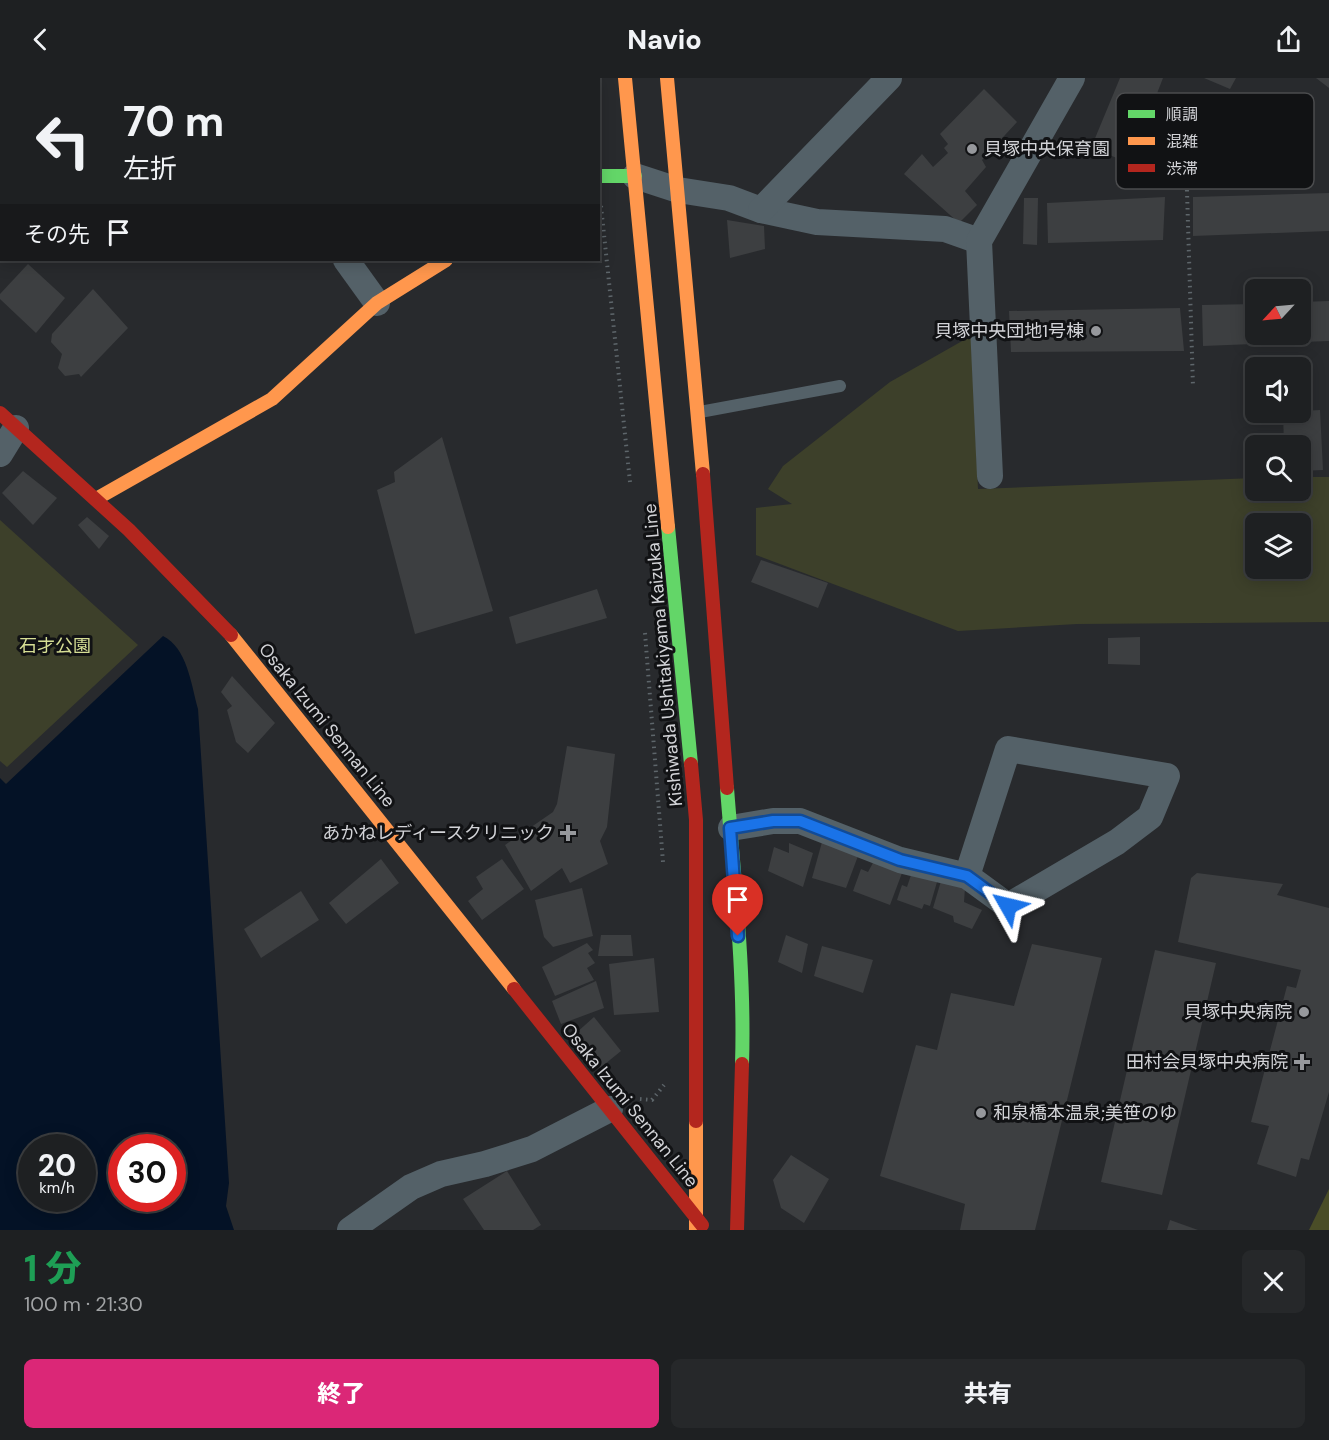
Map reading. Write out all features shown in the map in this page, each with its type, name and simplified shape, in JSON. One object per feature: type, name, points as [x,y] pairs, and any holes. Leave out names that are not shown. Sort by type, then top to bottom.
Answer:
[{"type":"main road","name":"Kishiwada Ushitakiyama Kaizuka Line","points":[[625,78],[696,820],[697,1224]]},
{"type":"main road","points":[[667,78],[698,412],[743,1029],[737,1230]]},
{"type":"main road","points":[[600,176],[635,176]]},
{"type":"main road","points":[[96,499],[272,399],[377,303],[444,261]]},
{"type":"main road","name":"Osaka Izumi Sennan Line","points":[[8,420],[96,499],[205,605],[249,656],[620,1104],[697,1224],[706,1230]]},
{"type":"street","points":[[761,210],[889,78]]},
{"type":"street","points":[[990,476],[979,241],[1072,78]]},
{"type":"street","points":[[635,176],[678,190],[729,198],[761,210],[818,222],[945,229],[979,241]]},
{"type":"street","points":[[347,261],[377,303]]},
{"type":"street","points":[[0,454],[8,420]]},
{"type":"street","points":[[730,828],[773,821],[800,821],[900,860],[967,876],[1008,906],[1117,842],[1150,817],[1167,776],[1008,749],[967,876]]},
{"type":"street","points":[[350,1230],[411,1187],[441,1174],[485,1164],[532,1149],[620,1104]]},
{"type":"lane","points":[[698,412],[840,386]]},
{"type":"path","points":[[1187,189],[1193,387]]},
{"type":"path","points":[[601,205],[630,484]]},
{"type":"path","points":[[644,626],[664,873]]},
{"type":"path","points":[[620,1104],[652,1100],[666,1082]]},
{"type":"green space","points":[[971,336],[978,489],[1245,478],[1245,501],[1311,501],[1311,477],[1329,477],[1329,622],[1077,624],[958,631],[756,555],[756,508],[792,504],[768,489],[783,466],[890,382]]},
{"type":"green space","name":"石才公園","points":[[0,520],[138,645],[7,767],[0,761]]},
{"type":"green space","points":[[1329,1189],[1329,1230],[1309,1230]]},
{"type":"water","points":[[163,636],[178,649],[187,667],[198,709],[229,1183],[226,1206],[234,1230],[0,1230],[0,778],[6,784]]},
{"type":"building","points":[[1120,78],[1163,78],[1157,93],[1116,93],[1116,158],[1091,148]]},
{"type":"building","points":[[1204,78],[1236,78],[1230,89]]},
{"type":"building","points":[[1316,78],[1329,78],[1329,88]]},
{"type":"building","name":"貝塚中央保育園","points":[[984,89],[1017,122],[982,160],[986,167],[965,191],[977,205],[959,223],[904,174],[922,154],[933,167],[948,153],[944,148],[948,144],[940,134]]},
{"type":"building","points":[[1329,193],[1329,231],[1193,236],[1193,197]]},
{"type":"building","points":[[1165,197],[1163,240],[1048,243],[1047,203]]},
{"type":"building","points":[[1024,198],[1038,198],[1037,245],[1023,244]]},
{"type":"building","points":[[727,220],[764,226],[765,249],[730,258]]},
{"type":"building","points":[[28,264],[65,298],[36,333],[0,299],[0,294]]},
{"type":"building","points":[[93,289],[128,328],[81,377],[79,374],[65,376],[58,368],[62,354],[51,342],[52,334]]},
{"type":"building","points":[[1329,301],[1329,341],[1311,342],[1311,302]]},
{"type":"building","points":[[1245,304],[1245,344],[1203,346],[1202,305]]},
{"type":"building","name":"貝塚中央団地1号棟","points":[[1180,308],[1184,351],[1011,352],[1009,311]]},
{"type":"building","points":[[1311,410],[1320,410],[1323,470],[1311,471],[1311,435],[1284,435],[1283,423],[1311,423]]},
{"type":"building","points":[[442,437],[493,611],[415,634],[377,490],[395,482],[394,472]]},
{"type":"building","points":[[23,471],[57,498],[33,525],[2,493]]},
{"type":"building","points":[[87,517],[109,536],[99,549],[78,525]]},
{"type":"building","points":[[761,560],[828,583],[818,608],[751,582]]},
{"type":"building","points":[[597,589],[607,618],[516,644],[509,617]]},
{"type":"building","points":[[1140,637],[1140,665],[1108,664],[1108,638]]},
{"type":"building","points":[[232,676],[275,723],[248,753],[236,742],[227,710],[232,706],[221,692]]},
{"type":"building","name":"あかねレディースクリニック","points":[[567,746],[615,754],[607,827],[600,841],[608,864],[570,883],[562,868],[531,891],[505,845],[553,812],[557,804]]},
{"type":"building","points":[[822,842],[858,856],[846,888],[812,878]]},
{"type":"building","points":[[789,843],[813,853],[803,887],[768,871],[774,847],[789,853]]},
{"type":"building","points":[[381,859],[399,883],[346,924],[329,903]]},
{"type":"building","points":[[502,859],[524,889],[482,920],[468,901],[483,889],[476,877]]},
{"type":"building","points":[[874,861],[902,873],[890,905],[853,891],[861,869],[868,872]]},
{"type":"building","points":[[912,872],[937,882],[930,906],[924,904],[922,909],[897,900],[902,885],[907,887]]},
{"type":"building","name":"貝塚中央病院","points":[[1197,873],[1283,884],[1277,895],[1329,908],[1329,1092],[1309,1160],[1301,1158],[1296,1177],[1257,1164],[1269,1126],[1251,1122],[1287,986],[1296,988],[1301,970],[1178,942],[1191,878]]},
{"type":"building","points":[[941,881],[965,888],[964,902],[982,910],[972,929],[954,922],[953,916],[933,908]]},
{"type":"building","points":[[582,888],[593,936],[553,947],[544,937],[535,900]]},
{"type":"building","points":[[301,891],[319,920],[261,958],[244,929]]},
{"type":"building","points":[[601,935],[631,935],[633,956],[598,956]]},
{"type":"building","points":[[786,935],[808,944],[802,973],[778,962]]},
{"type":"building","points":[[587,943],[593,950],[588,953],[595,963],[587,968],[594,980],[555,996],[542,967]]},
{"type":"building","name":"和泉橋本温泉;美笹のゆ","points":[[1032,944],[1102,958],[1035,1230],[960,1230],[965,1204],[880,1176],[916,1045],[937,1050],[951,993],[1014,1006]]},
{"type":"building","points":[[822,946],[873,960],[863,993],[814,976]]},
{"type":"building","points":[[1155,950],[1216,963],[1162,1195],[1101,1182]]},
{"type":"building","points":[[654,958],[659,1012],[614,1015],[609,964]]},
{"type":"building","points":[[596,981],[604,1008],[561,1024],[552,1001]]},
{"type":"building","points":[[594,1017],[621,1051],[600,1068],[575,1034]]},
{"type":"building","points":[[791,1155],[829,1179],[804,1223],[781,1208],[773,1180]]},
{"type":"building","points":[[507,1171],[541,1225],[533,1230],[484,1230],[463,1199]]},
{"type":"building","points":[[1170,1220],[1198,1230],[1167,1230]]},
{"type":"traffic: fast","points":[[600,176],[635,176]]},
{"type":"traffic: fast","points":[[668,527],[691,764]]},
{"type":"traffic: fast","points":[[727,788],[740,960],[742,1064]]},
{"type":"traffic: slow","points":[[625,78],[668,527]]},
{"type":"traffic: slow","points":[[667,78],[703,474]]},
{"type":"traffic: slow","points":[[96,499],[272,399],[377,303],[444,261]]},
{"type":"traffic: slow","points":[[231,635],[514,989]]},
{"type":"traffic: slow","points":[[696,1121],[696,1230]]},
{"type":"traffic: jam","points":[[0,413],[129,530],[231,635]]},
{"type":"traffic: jam","points":[[703,474],[727,788]]},
{"type":"traffic: jam","points":[[691,764],[696,820],[696,1121]]},
{"type":"traffic: jam","points":[[514,989],[702,1225]]},
{"type":"traffic: jam","points":[[737,1230],[742,1064]]},
{"type":"place","name":"貝塚中央保育園","points":[[972,149]]},
{"type":"place","name":"貝塚中央団地1号棟","points":[[1096,331]]},
{"type":"place","name":"あかねレディースクリニック","points":[[568,833]]},
{"type":"place","name":"貝塚中央病院","points":[[1304,1012]]},
{"type":"place","name":"田村会貝塚中央病院","points":[[1302,1062]]},
{"type":"place","name":"和泉橋本温泉;美笹のゆ","points":[[981,1113]]},
{"type":"route","points":[[738,936],[730,828],[773,821],[800,821],[900,860],[967,876],[1008,906]]}]
